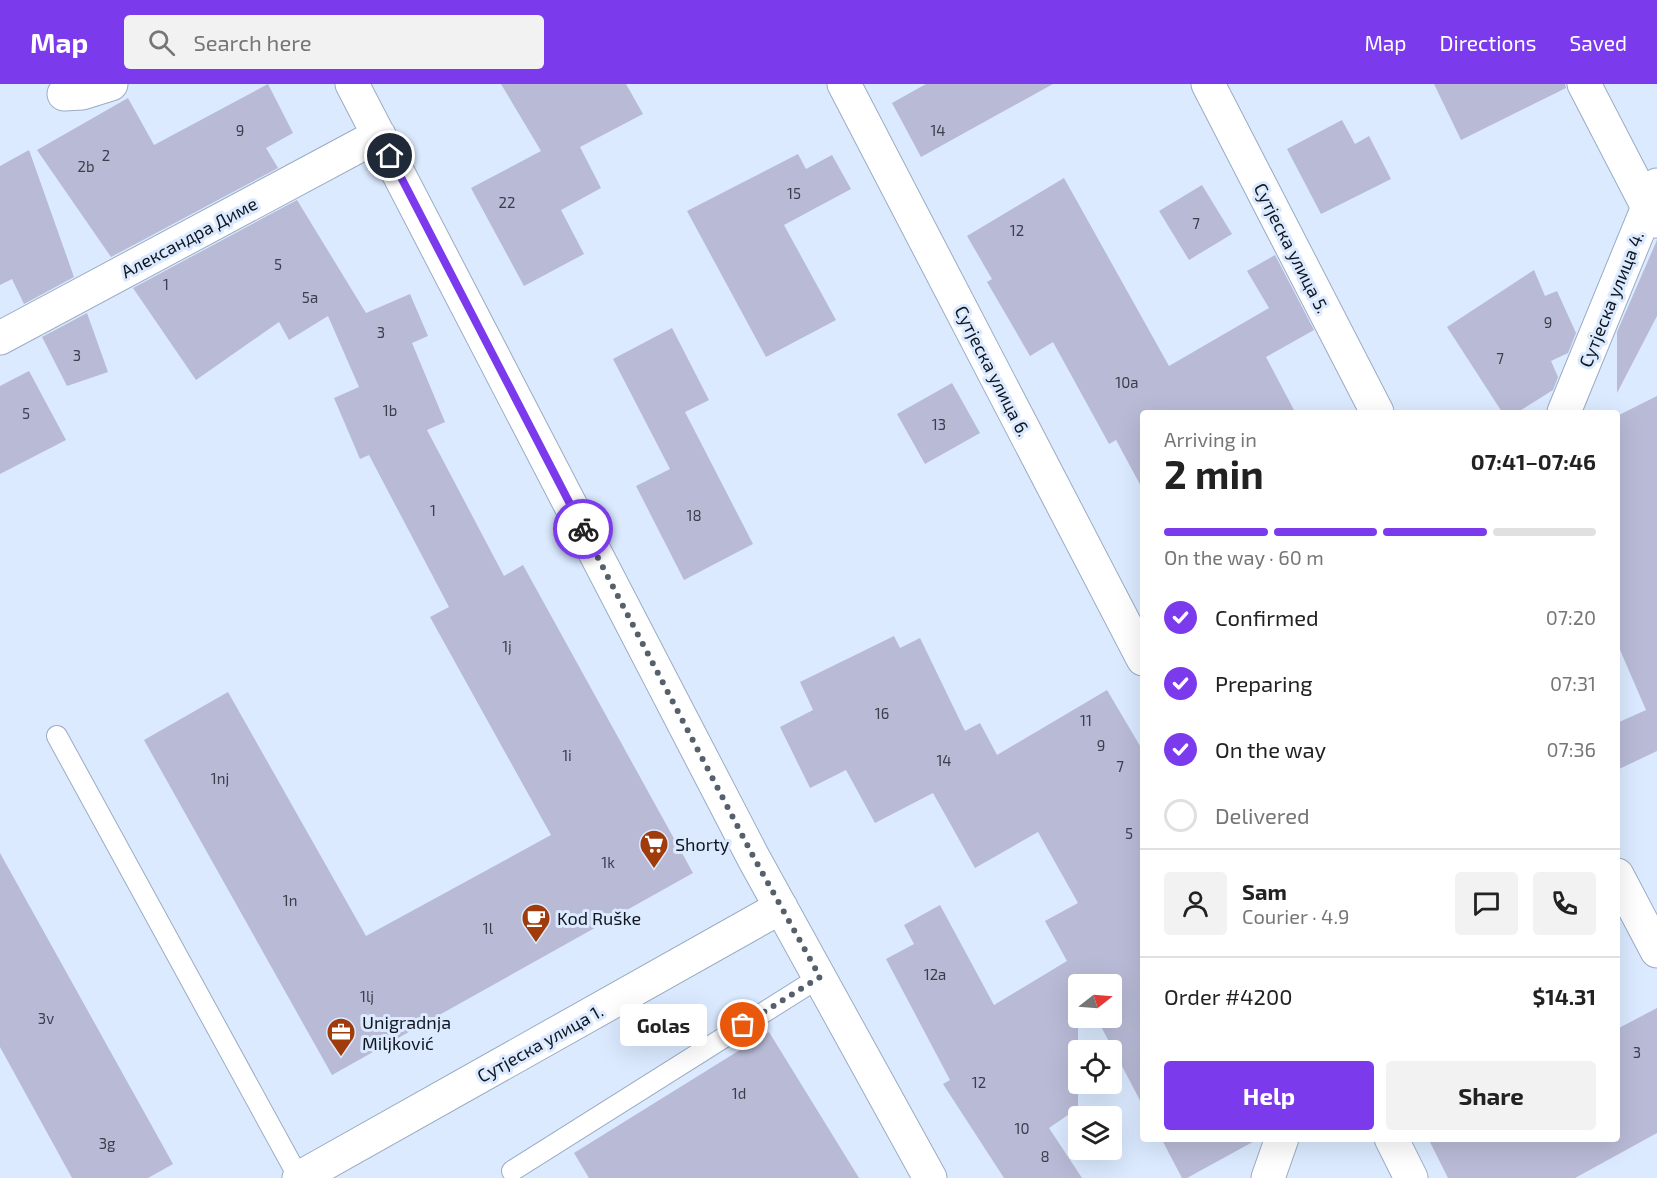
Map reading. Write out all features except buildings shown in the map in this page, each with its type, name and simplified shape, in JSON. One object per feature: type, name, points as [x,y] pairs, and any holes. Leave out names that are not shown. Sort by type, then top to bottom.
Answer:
[{"type":"street","points":[[64,94],[82,93],[111,84]]},
{"type":"street","points":[[352,84],[781,907],[930,1178]]},
{"type":"street","name":"Сутјеска улица 6.","points":[[844,84],[1140,653]]},
{"type":"street","name":"Сутјеска улица 5.","points":[[1208,84],[1376,410]]},
{"type":"street","points":[[1584,84],[1654,206]]},
{"type":"street","name":"Александра Диме","points":[[0,338],[379,135]]},
{"type":"street","name":"Сутјеска улица 4.","points":[[1565,410],[1654,206]]},
{"type":"street","points":[[1620,881],[1657,951]]},
{"type":"street","name":"Сутјеска улица 1.","points":[[299,1178],[781,907]]},
{"type":"street","points":[[1268,1178],[1281,1142]]},
{"type":"street","points":[[1393,1142],[1411,1178]]},
{"type":"lane","points":[[57,736],[299,1178]]},
{"type":"lane","points":[[512,1171],[820,977]]},
{"type":"way so far","points":[[583,529],[753,856],[820,977],[743,1025]]},
{"type":"place","name":"Shorty","points":[[654,870]]},
{"type":"place","name":"Kod Ruške","points":[[536,944]]},
{"type":"place","name":"Golas","points":[[743,1025]]},
{"type":"place","name":"Unigradnja Miljković","points":[[341,1058]]},
{"type":"route","points":[[390,156],[583,529]]}]
